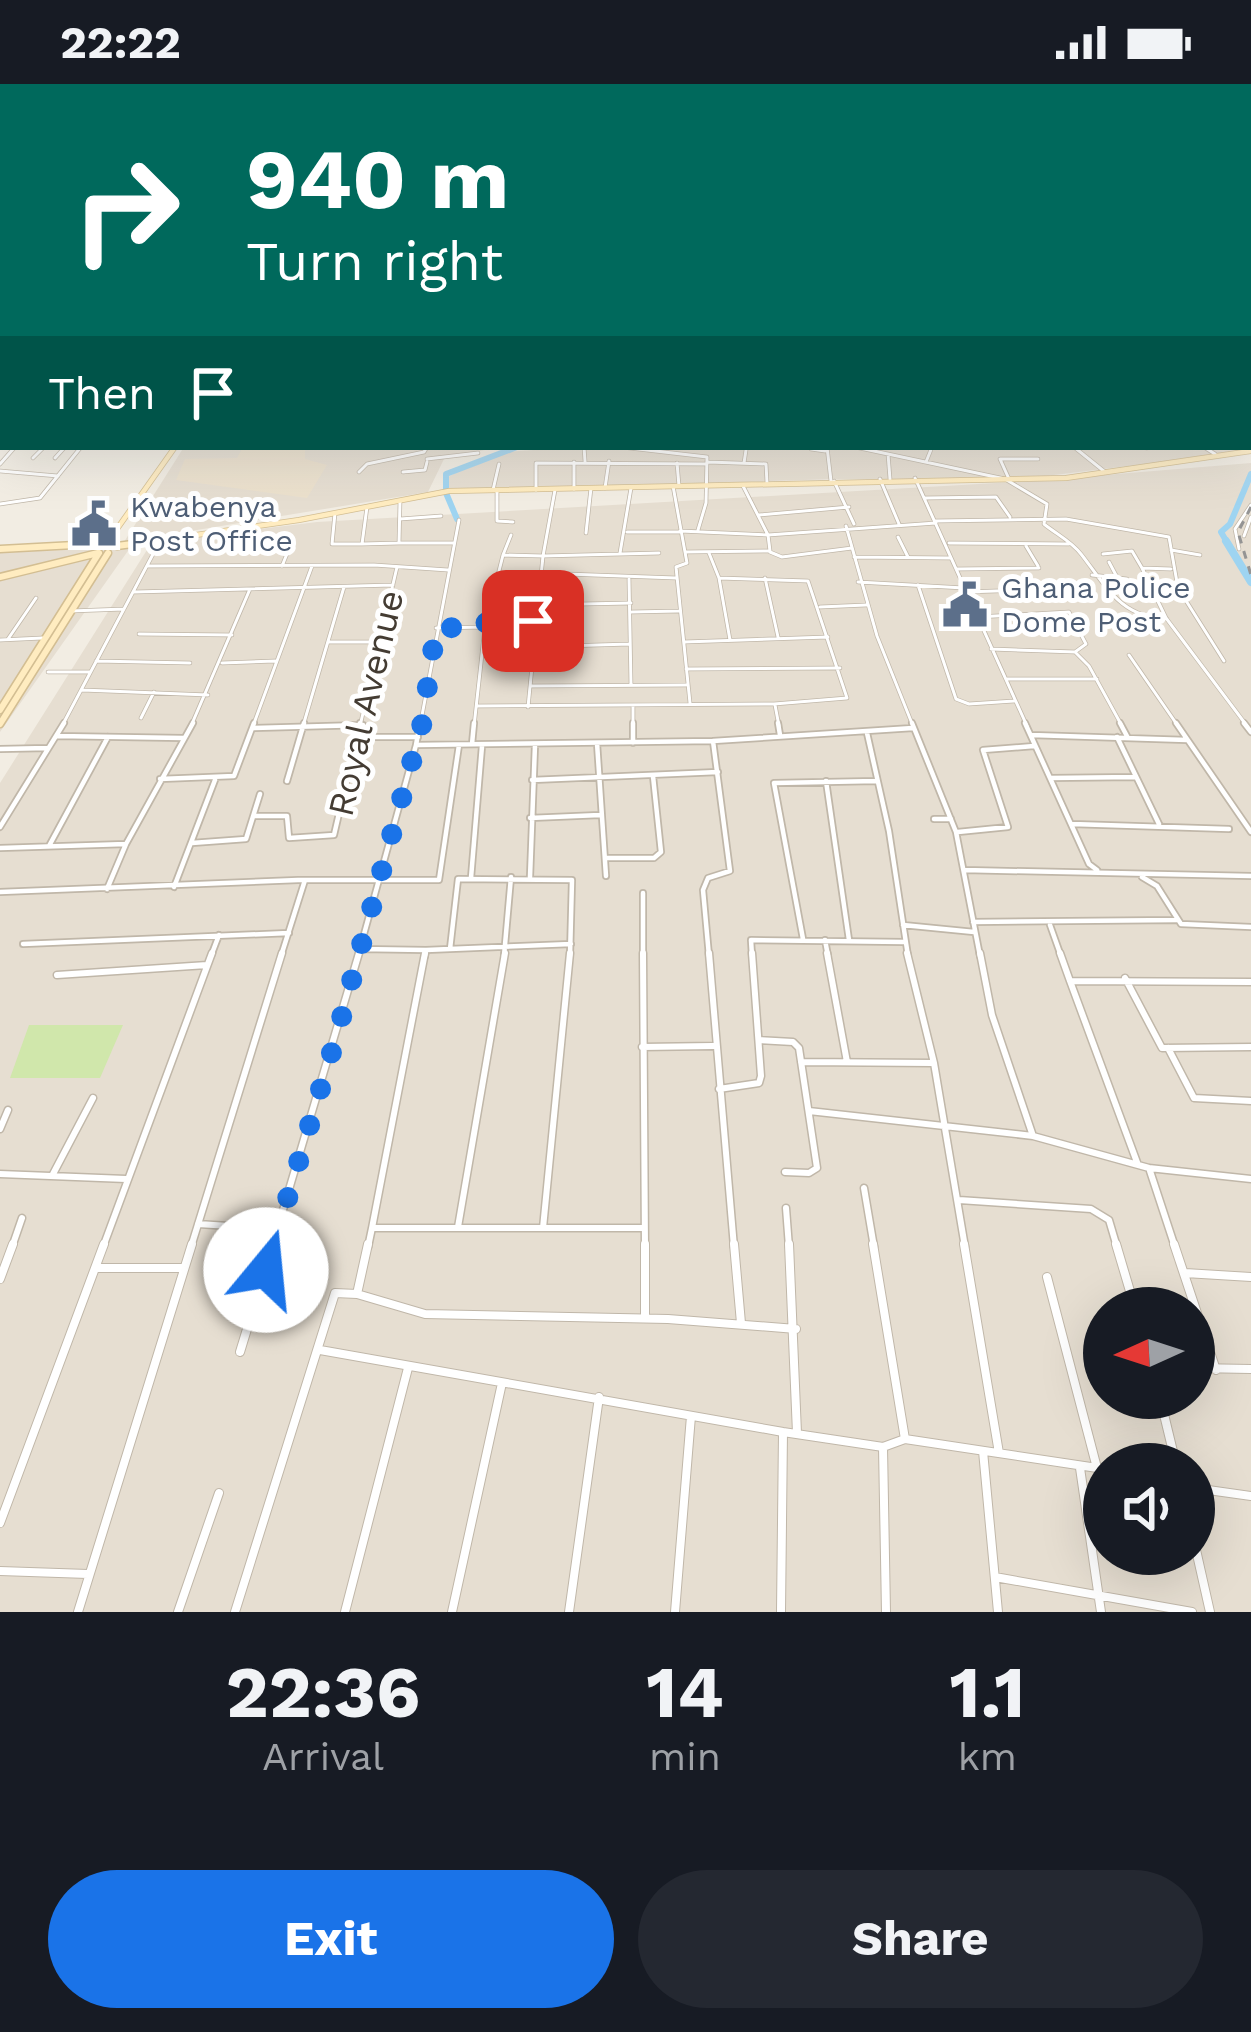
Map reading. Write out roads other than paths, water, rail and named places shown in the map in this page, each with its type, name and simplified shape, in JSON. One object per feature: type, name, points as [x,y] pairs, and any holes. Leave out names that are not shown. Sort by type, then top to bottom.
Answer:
[{"type":"main road","points":[[0,710],[173,450]]},
{"type":"main road","points":[[0,577],[107,549],[443,491],[1007,479],[1105,472],[1245,450]]},
{"type":"main road","points":[[0,549],[107,549]]},
{"type":"main road","points":[[0,724],[107,549]]},
{"type":"street","points":[[33,458],[41,450]]},
{"type":"street","points":[[55,458],[62,450]]},
{"type":"street","points":[[0,504],[38,500],[79,450]]},
{"type":"street","points":[[359,472],[367,464],[421,450]]},
{"type":"street","points":[[404,472],[425,470],[425,450]]},
{"type":"street","points":[[584,450],[586,461]]},
{"type":"street","points":[[624,450],[707,457],[698,530]]},
{"type":"street","points":[[697,450],[697,456]]},
{"type":"street","points":[[743,463],[746,450]]},
{"type":"street","points":[[826,450],[832,481],[848,507],[858,582],[956,832],[992,1016],[1033,1136]]},
{"type":"street","points":[[871,450],[1007,479],[1047,504],[1049,512],[1043,519]]},
{"type":"street","points":[[926,462],[931,450]]},
{"type":"street","points":[[1081,450],[1105,472]]},
{"type":"street","points":[[1209,450],[1215,454]]},
{"type":"street","points":[[427,459],[478,454]]},
{"type":"street","points":[[888,454],[890,479]]},
{"type":"street","points":[[767,483],[765,463],[770,457]]},
{"type":"street","points":[[1007,479],[1000,459],[1038,459]]},
{"type":"street","points":[[605,488],[609,461]]},
{"type":"street","points":[[574,462],[574,489]]},
{"type":"street","points":[[536,490],[534,464],[765,463]]},
{"type":"street","points":[[499,464],[497,521],[513,522]]},
{"type":"street","points":[[677,464],[680,531],[687,563],[676,566],[676,578],[690,705]]},
{"type":"street","points":[[0,471],[58,476]]},
{"type":"street","points":[[915,478],[1047,778],[1089,863],[1097,870]]},
{"type":"street","points":[[880,479],[899,524]]},
{"type":"street","points":[[742,484],[767,535],[769,552]]},
{"type":"street","points":[[620,553],[631,487]]},
{"type":"street","points":[[586,532],[591,488]]},
{"type":"street","points":[[527,707],[539,573],[556,489]]},
{"type":"street","points":[[925,498],[996,497],[1010,519]]},
{"type":"street","points":[[400,501],[400,543]]},
{"type":"street","points":[[1238,548],[1236,532],[1251,505]]},
{"type":"street","points":[[362,544],[367,507]]},
{"type":"street","points":[[757,515],[848,507]]},
{"type":"street","points":[[335,513],[332,544],[454,543]]},
{"type":"street","points":[[400,519],[441,516]]},
{"type":"street","points":[[1244,536],[1251,517]]},
{"type":"street","points":[[1043,519],[1070,544],[1116,602],[1146,619],[1167,620]]},
{"type":"street","points":[[627,532],[767,535],[850,526],[1043,519],[1167,536],[1178,588],[1224,661]]},
{"type":"street","points":[[240,1352],[417,741],[460,520]]},
{"type":"street","points":[[730,532],[735,553]]},
{"type":"street","points":[[1236,532],[1251,539]]},
{"type":"street","points":[[472,744],[485,627],[511,535]]},
{"type":"street","points":[[898,537],[908,557]]},
{"type":"street","points":[[0,827],[57,736],[160,541]]},
{"type":"street","points":[[946,543],[1070,544]]},
{"type":"street","points":[[957,569],[1040,568],[1026,546]]},
{"type":"street","points":[[685,552],[782,556],[852,548]]},
{"type":"street","points":[[282,566],[289,549]]},
{"type":"street","points":[[1171,550],[1200,555]]},
{"type":"street","points":[[1103,554],[1132,551],[1167,620],[1251,732]]},
{"type":"street","points":[[503,555],[658,553]]},
{"type":"street","points":[[709,553],[719,578],[730,640]]},
{"type":"street","points":[[854,557],[952,557]]},
{"type":"street","points":[[1109,562],[1118,579]]},
{"type":"street","points":[[148,566],[448,571]]},
{"type":"street","points":[[160,779],[234,776],[312,566]]},
{"type":"street","name":"Royal Avenue","points":[[255,816],[287,816],[290,838],[332,837],[363,725],[397,567]]},
{"type":"street","points":[[1142,568],[1173,569]]},
{"type":"street","points":[[539,573],[676,578]]},
{"type":"street","points":[[1092,574],[1127,579]]},
{"type":"street","points":[[477,706],[774,704],[848,698],[820,607],[804,578],[719,578]]},
{"type":"street","points":[[765,578],[778,639]]},
{"type":"street","points":[[628,579],[631,685]]},
{"type":"street","points":[[858,582],[1025,590]]},
{"type":"street","points":[[134,592],[393,585]]},
{"type":"street","points":[[918,585],[956,699],[969,704],[1014,701]]},
{"type":"street","points":[[287,781],[344,586]]},
{"type":"street","points":[[107,889],[126,844],[208,695],[250,589]]},
{"type":"street","points":[[8,639],[36,598]]},
{"type":"street","points":[[535,605],[632,603]]},
{"type":"street","points":[[578,604],[580,646]]},
{"type":"street","points":[[820,607],[866,604]]},
{"type":"street","points":[[71,611],[124,609]]},
{"type":"street","points":[[632,613],[680,611]]},
{"type":"street","points":[[977,617],[1069,612],[1086,644],[1076,652],[991,649]]},
{"type":"street","points":[[487,619],[533,621]]},
{"type":"street","points":[[436,628],[485,627]]},
{"type":"street","points":[[139,634],[232,635]]},
{"type":"street","points":[[684,642],[830,637]]},
{"type":"street","points":[[0,640],[46,638]]},
{"type":"street","points":[[330,643],[380,643]]},
{"type":"street","points":[[531,647],[631,644]]},
{"type":"street","points":[[1076,652],[1097,679],[1128,738]]},
{"type":"street","points":[[1130,655],[1251,832]]},
{"type":"street","points":[[96,661],[190,663]]},
{"type":"street","points":[[222,663],[275,661]]},
{"type":"street","points":[[686,669],[840,668]]},
{"type":"street","points":[[48,672],[90,672]]},
{"type":"street","points":[[1004,679],[1097,679]]},
{"type":"street","points":[[530,686],[688,685]]},
{"type":"street","points":[[80,690],[208,695]]},
{"type":"street","points":[[140,718],[154,692]]},
{"type":"street","points":[[774,704],[780,735]]},
{"type":"street","points":[[633,706],[633,743]]},
{"type":"street","points":[[251,728],[363,725]]},
{"type":"street","points":[[360,737],[459,745],[633,743],[913,728]]},
{"type":"street","points":[[866,732],[890,831],[904,942],[934,1064],[999,1453]]},
{"type":"street","points":[[1030,734],[1187,740]]},
{"type":"street","points":[[57,736],[184,738]]},
{"type":"street","points":[[49,846],[108,737]]},
{"type":"street","points":[[1117,737],[1160,825]]},
{"type":"street","points":[[713,740],[730,872],[708,878],[703,890],[713,1046],[741,1323]]},
{"type":"street","points":[[471,878],[482,743]]},
{"type":"street","points":[[530,877],[535,743]]},
{"type":"street","points":[[596,743],[606,876]]},
{"type":"street","points":[[0,892],[305,880],[439,880],[459,745]]},
{"type":"street","points":[[956,832],[1008,827],[983,750],[1034,746]]},
{"type":"street","points":[[0,749],[50,748]]},
{"type":"street","points":[[532,780],[718,772]]},
{"type":"street","points":[[605,858],[654,858],[662,852],[653,776]]},
{"type":"street","points":[[1047,778],[1135,777]]},
{"type":"street","points":[[174,887],[215,780]]},
{"type":"street","points":[[826,781],[849,940]]},
{"type":"street","points":[[803,939],[774,783],[877,781]]},
{"type":"street","points":[[189,844],[246,839],[260,794]]},
{"type":"street","points":[[530,818],[600,815]]},
{"type":"street","points":[[934,819],[951,819]]},
{"type":"street","points":[[1071,824],[1228,829]]},
{"type":"street","points":[[0,848],[126,844]]},
{"type":"street","points":[[964,870],[1251,876]]},
{"type":"street","points":[[1137,875],[1156,886],[1179,922]]},
{"type":"street","points":[[458,1228],[506,944],[511,877]]},
{"type":"street","points":[[450,949],[458,879],[572,880],[571,944],[543,1228]]},
{"type":"street","points":[[78,1612],[305,880]]},
{"type":"street","points":[[643,893],[645,1318]]},
{"type":"street","points":[[972,922],[1179,922],[1251,927]]},
{"type":"street","points":[[901,924],[974,932]]},
{"type":"street","points":[[1050,924],[1138,1165]]},
{"type":"street","points":[[23,944],[289,933]]},
{"type":"street","points":[[0,1523],[219,935]]},
{"type":"street","points":[[719,1089],[759,1083],[751,940],[904,942]]},
{"type":"street","points":[[825,940],[847,1062]]},
{"type":"street","points":[[360,949],[571,944]]},
{"type":"street","points":[[357,1294],[426,950]]},
{"type":"street","points":[[57,975],[207,965]]},
{"type":"street","points":[[1125,978],[1155,1042],[1168,1048],[1251,1047]]},
{"type":"street","points":[[1070,981],[1251,982]]},
{"type":"street","points":[[759,1040],[796,1043],[801,1062],[816,1172],[785,1172]]},
{"type":"street","points":[[642,1047],[713,1046]]},
{"type":"street","points":[[1168,1048],[1194,1098],[1251,1101]]},
{"type":"street","points":[[801,1062],[934,1064]]},
{"type":"street","points":[[53,1174],[93,1098]]},
{"type":"street","points":[[0,1129],[8,1110]]},
{"type":"street","points":[[809,1111],[944,1122],[1033,1136],[1149,1168],[1251,1179]]},
{"type":"street","points":[[1149,1168],[1216,1370],[1251,1369]]},
{"type":"street","points":[[0,1174],[129,1179]]},
{"type":"street","points":[[864,1188],[905,1438]]},
{"type":"street","points":[[956,1200],[1091,1209],[1102,1214],[1109,1220],[1129,1287]]},
{"type":"street","points":[[786,1208],[796,1329],[797,1433]]},
{"type":"street","points":[[1,1274],[22,1218]]},
{"type":"street","points":[[198,1224],[278,1229]]},
{"type":"street","points":[[372,1228],[643,1228]]},
{"type":"street","points":[[96,1268],[184,1268]]},
{"type":"street","points":[[1185,1274],[1251,1276]]},
{"type":"street","points":[[1047,1277],[1094,1443]]},
{"type":"street","points":[[235,1612],[335,1293],[357,1294],[415,1314],[645,1318],[796,1329]]},
{"type":"street","points":[[320,1350],[783,1432],[883,1447],[905,1438],[1080,1468],[1100,1612]]},
{"type":"street","points":[[345,1612],[408,1368]]},
{"type":"street","points":[[452,1612],[502,1383]]},
{"type":"street","points":[[569,1612],[599,1397]]},
{"type":"street","points":[[675,1612],[691,1416]]},
{"type":"street","points":[[781,1612],[783,1432]]},
{"type":"street","points":[[883,1447],[886,1612]]},
{"type":"street","points":[[983,1451],[998,1612]]},
{"type":"street","points":[[1215,1491],[1251,1496]]},
{"type":"street","points":[[178,1612],[219,1492]]},
{"type":"street","points":[[0,1571],[88,1574]]},
{"type":"street","points":[[1202,1575],[1210,1612]]},
{"type":"street","points":[[995,1577],[1192,1612]]},
{"type":"waterway","points":[[446,490],[446,474],[509,450]]},
{"type":"waterway","points":[[1228,544],[1221,532],[1230,524],[1251,474]]},
{"type":"waterway","points":[[446,493],[457,519]]},
{"type":"waterway","points":[[1226,541],[1251,582]]},
{"type":"railway","points":[[1251,507],[1238,532],[1251,575]]},
{"type":"place","name":"Kwabenya Post Office","points":[[94,524]]},
{"type":"place","name":"Ghana Police Dome Post","points":[[965,605]]}]
